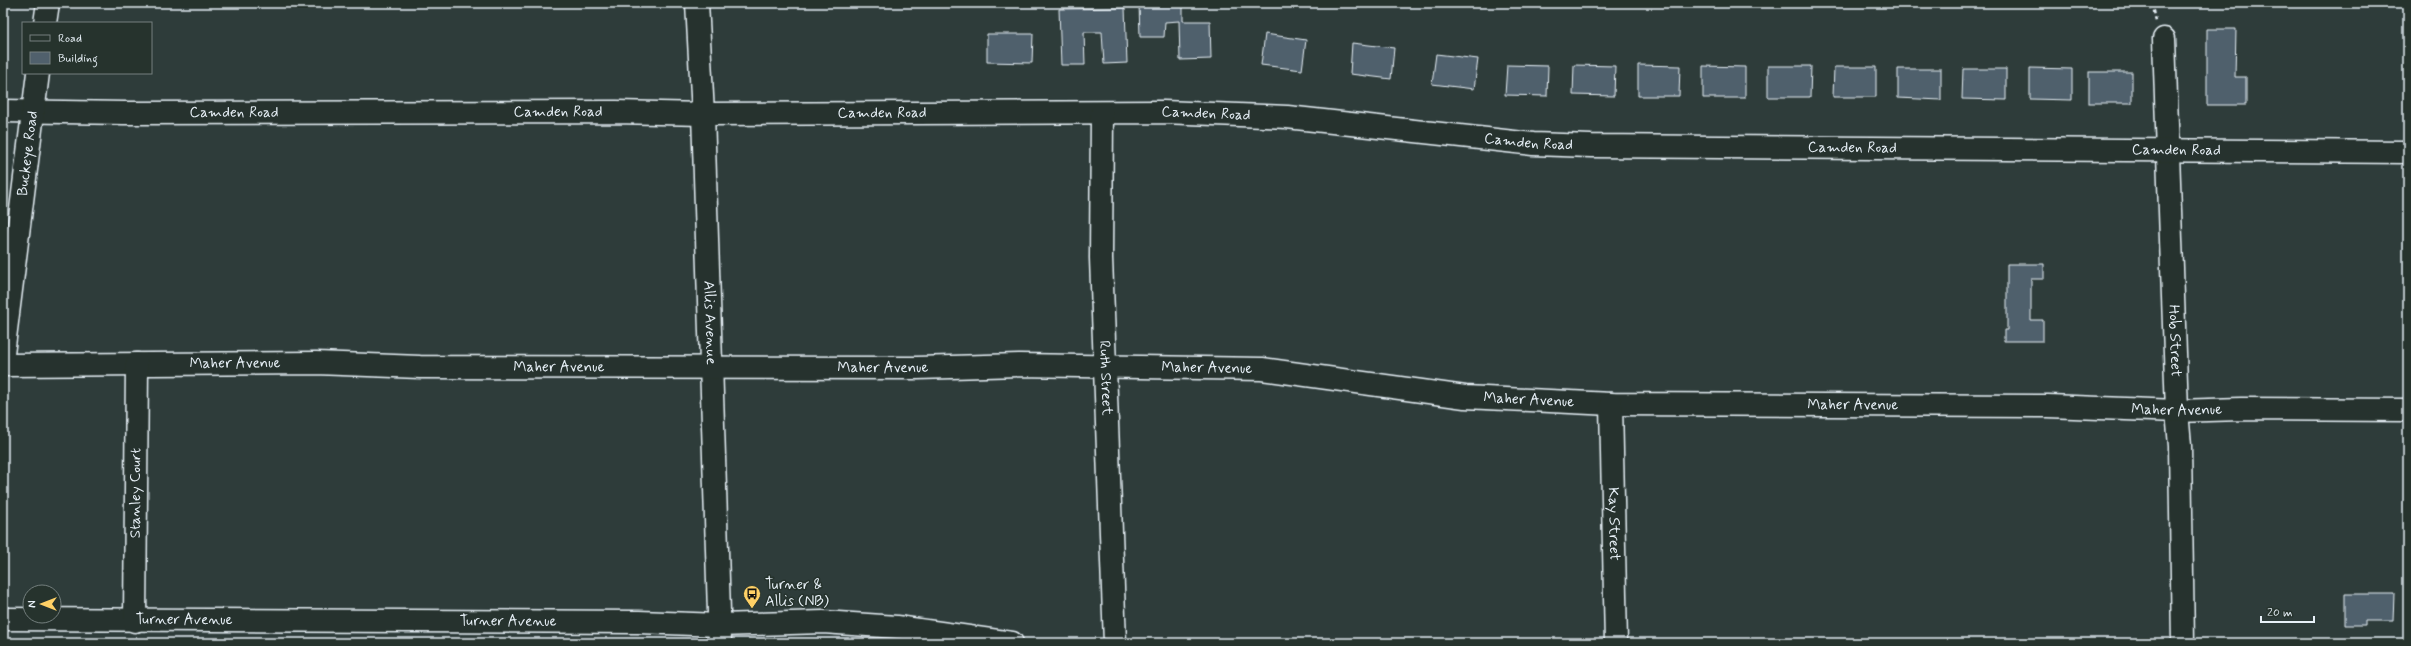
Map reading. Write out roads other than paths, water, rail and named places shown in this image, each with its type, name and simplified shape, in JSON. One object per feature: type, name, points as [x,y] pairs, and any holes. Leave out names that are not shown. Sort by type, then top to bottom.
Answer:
[{"type":"street","points":[[46,22],[48,3]]},
{"type":"street","name":"Allis Avenue","points":[[697,3],[703,114],[720,634]]},
{"type":"street","name":"Hob Street","points":[[2164,39],[2172,218],[2177,411],[2180,446],[2183,643]]},
{"type":"street","name":"Buckeye Road","points":[[3,354],[32,111],[38,74]]},
{"type":"street","name":"Camden Road","points":[[3,111],[124,113],[616,112],[703,114],[1163,112],[1287,117],[1533,144],[2168,152],[2408,152]]},
{"type":"street","name":"Ruth Street","points":[[1102,113],[1102,258],[1115,643]]},
{"type":"street","name":"Maher Avenue","points":[[3,365],[316,363],[420,367],[711,368],[1105,366],[1262,369],[1465,397],[1611,404],[2048,406],[2177,411],[2241,409],[2408,410]]},
{"type":"street","name":"Stanley Court","points":[[135,621],[137,364]]},
{"type":"street","name":"Kay Street","points":[[1611,404],[1616,643]]},
{"type":"street","name":"Turner Avenue","points":[[3,619],[135,621],[639,622],[720,634],[822,622],[897,627],[1012,643]]},
{"type":"place","name":"Turner & Allis (NB)","points":[[752,609]]}]
